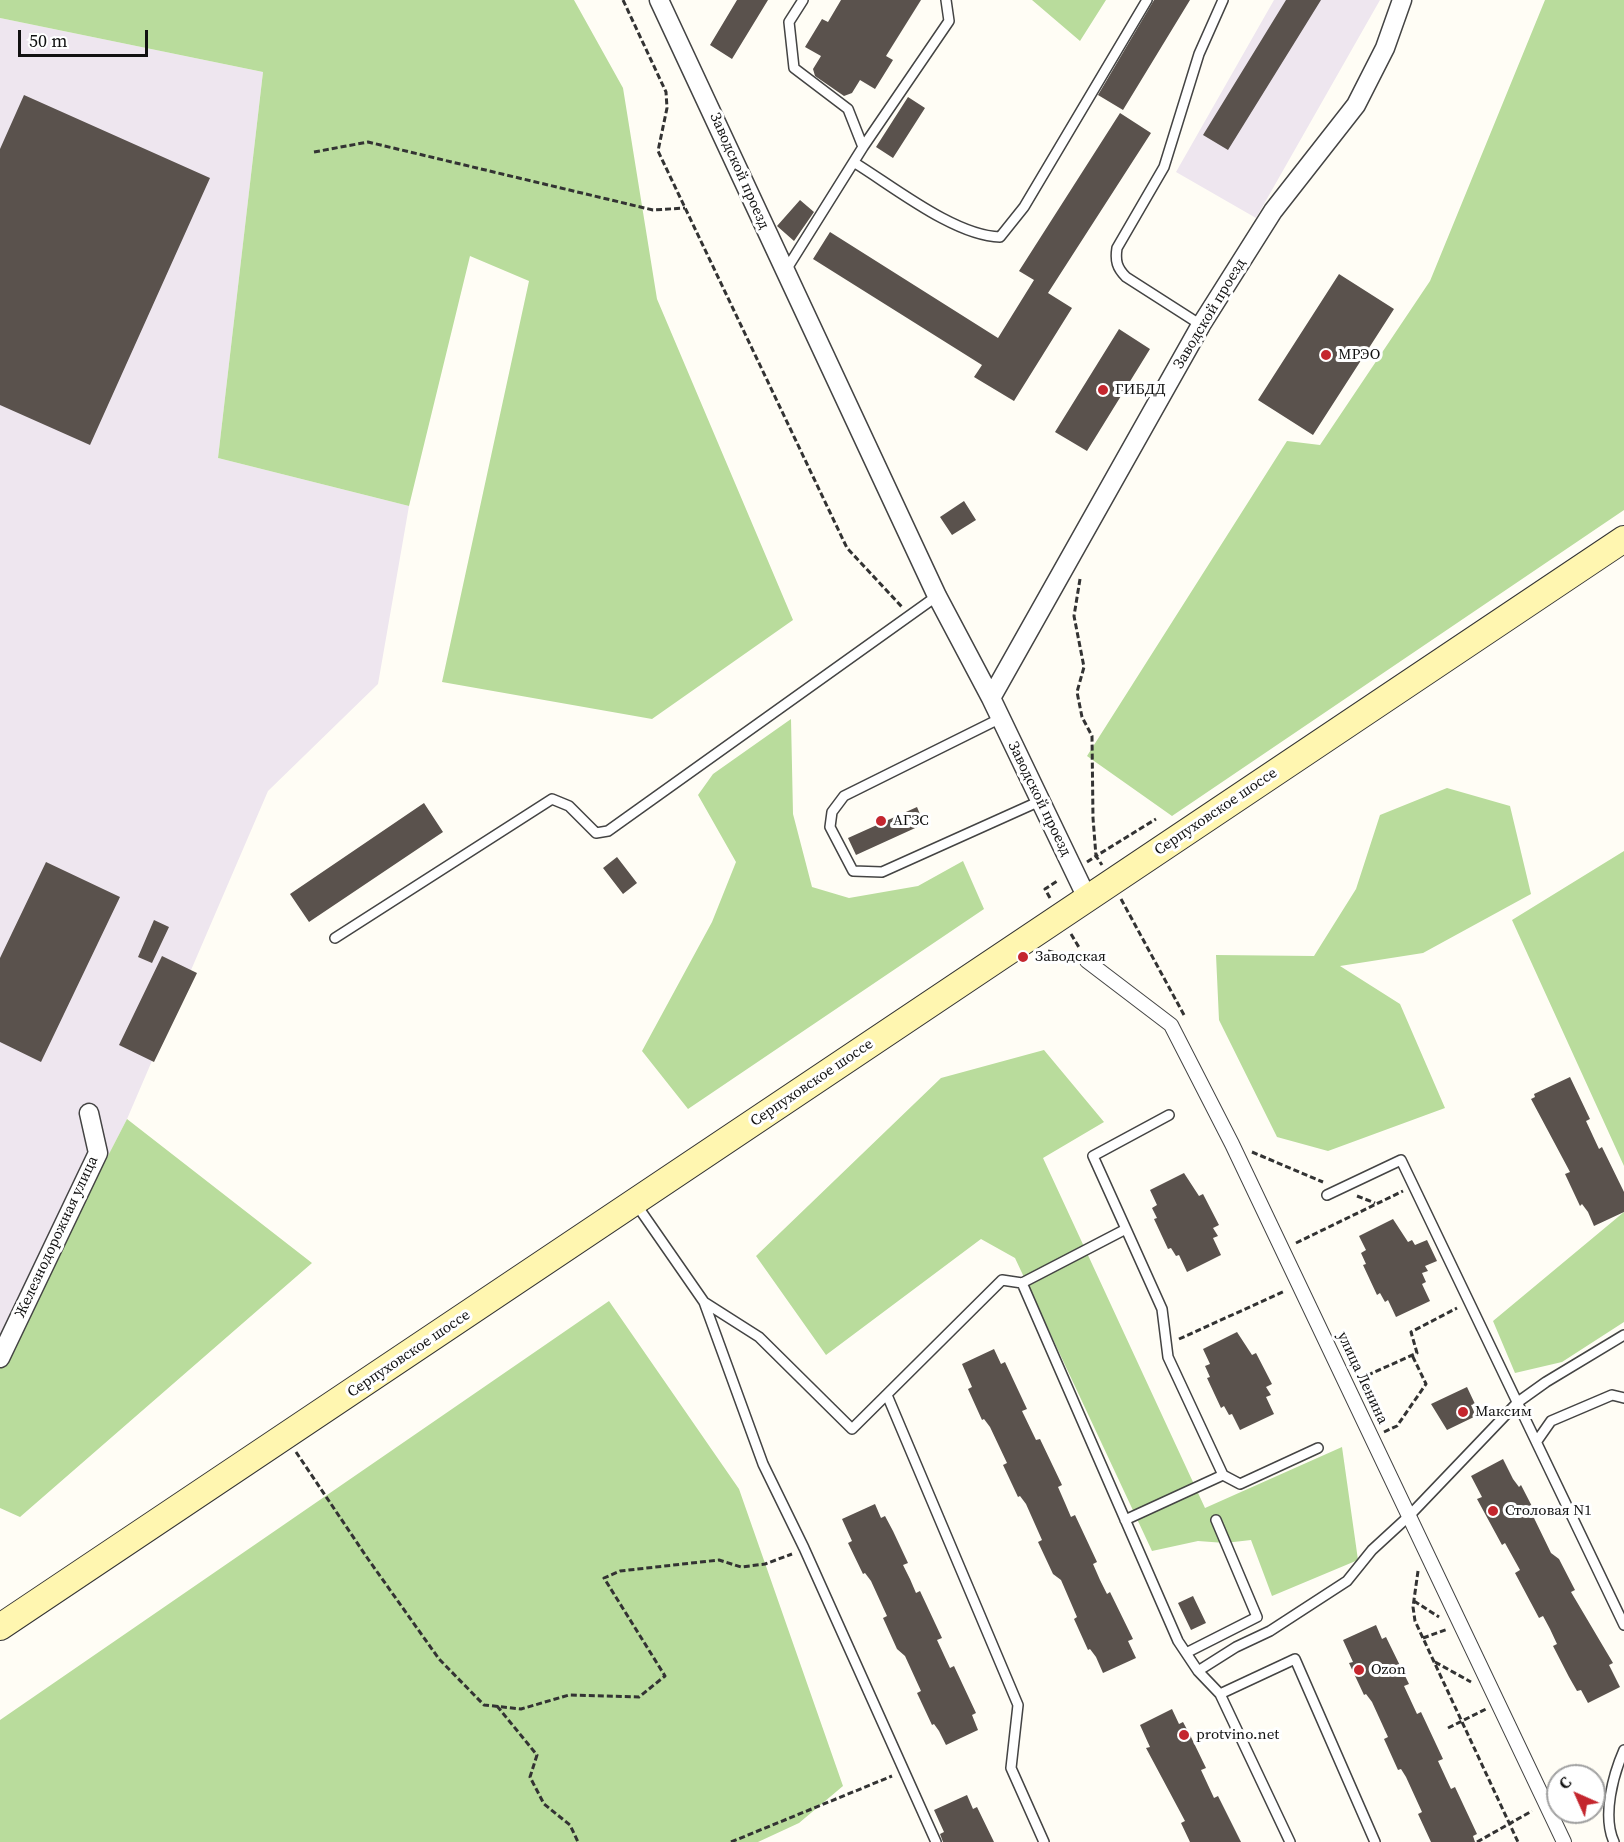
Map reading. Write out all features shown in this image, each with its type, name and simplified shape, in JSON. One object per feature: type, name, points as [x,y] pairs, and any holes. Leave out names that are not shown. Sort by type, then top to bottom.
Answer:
[{"type":"main road","name":"Серпуховское шоссе","points":[[0,1627],[1088,900],[1624,538]]},
{"type":"street","name":"Заводской проезд","points":[[659,0],[937,596],[1001,718],[1088,900]]},
{"type":"street","name":"Заводской проезд","points":[[991,699],[1201,324],[1273,211],[1356,105],[1385,48],[1402,0]]},
{"type":"street","name":"улица Ленина","points":[[1087,961],[1171,1025],[1232,1144],[1546,1804]]},
{"type":"street","name":"Железнодорожная улица","points":[[0,1358],[98,1153],[89,1113]]},
{"type":"street","name":"улица Ленина","points":[[1555,1824],[1564,1842]]},
{"type":"lane","points":[[803,0],[789,22],[794,68],[848,109],[863,147]]},
{"type":"lane","points":[[784,272],[863,147],[949,21],[946,0]]},
{"type":"lane","points":[[855,163],[954,224],[974,234],[1000,237],[1024,207],[1147,0]]},
{"type":"lane","points":[[1201,324],[1126,277],[1119,270],[1116,260],[1118,248],[1164,167],[1199,54],[1223,0]]},
{"type":"lane","points":[[335,938],[552,800],[569,806],[596,833],[608,831],[937,596]]},
{"type":"lane","points":[[1001,718],[844,796],[832,812],[830,827],[853,871],[882,872],[1040,801]]},
{"type":"lane","points":[[1169,1115],[1093,1156],[1162,1309],[1168,1357],[1223,1475],[1240,1484],[1317,1448]]},
{"type":"lane","points":[[1327,1196],[1401,1160],[1624,1624]]},
{"type":"lane","points":[[635,1202],[704,1302],[763,1464],[804,1548],[936,1842]]},
{"type":"lane","points":[[704,1302],[759,1337],[852,1429],[1002,1280],[1022,1283],[1126,1229]]},
{"type":"lane","points":[[1022,1283],[1178,1641],[1198,1671],[1220,1694],[1290,1842]]},
{"type":"lane","points":[[1198,1671],[1236,1647],[1270,1631],[1347,1581],[1372,1551],[1409,1516],[1518,1402],[1545,1382],[1624,1335]]},
{"type":"lane","points":[[887,1395],[1018,1705],[1011,1768],[1044,1842]]},
{"type":"lane","points":[[1537,1441],[1551,1421],[1612,1395],[1624,1398]]},
{"type":"lane","points":[[1125,1520],[1223,1475]]},
{"type":"lane","points":[[1186,1653],[1257,1617],[1216,1520]]},
{"type":"lane","points":[[1220,1694],[1295,1659],[1376,1842]]},
{"type":"lane","points":[[1614,1842],[1609,1832],[1610,1808],[1618,1764],[1624,1750]]},
{"type":"path","points":[[623,0],[666,92],[667,108],[658,151],[847,548],[910,615]]},
{"type":"path","points":[[314,152],[368,142],[653,210],[685,208]]},
{"type":"path","points":[[1080,576],[1074,616],[1084,667],[1077,693],[1082,717],[1092,736],[1096,856],[1156,819]]},
{"type":"path","points":[[1112,882],[1185,1017]]},
{"type":"path","points":[[1060,917],[1087,961]]},
{"type":"path","points":[[1038,949],[1087,961]]},
{"type":"path","points":[[1232,1144],[1331,1185]]},
{"type":"path","points":[[1281,1248],[1304,1240],[1413,1186]]},
{"type":"path","points":[[1353,1194],[1375,1203]]},
{"type":"path","points":[[1166,1345],[1299,1285]]},
{"type":"path","points":[[1347,1385],[1417,1353],[1411,1332],[1470,1302]]},
{"type":"path","points":[[1372,1438],[1397,1426],[1426,1384],[1412,1355]]},
{"type":"path","points":[[286,1436],[368,1559],[439,1659],[484,1705],[521,1708],[569,1695],[639,1697],[665,1676],[604,1578],[620,1571],[718,1560],[741,1567],[765,1564],[804,1548]]},
{"type":"path","points":[[1422,1542],[1413,1607],[1415,1621],[1518,1842]]},
{"type":"path","points":[[1423,1638],[1461,1624]]},
{"type":"path","points":[[1434,1661],[1496,1698],[1462,1722],[1448,1728]]},
{"type":"path","points":[[497,1706],[537,1755],[530,1777],[544,1804],[570,1825],[578,1842]]},
{"type":"path","points":[[730,1842],[905,1771]]},
{"type":"path","points":[[1477,1842],[1546,1804]]},
{"type":"shaded area","points":[[1274,0],[1380,0],[1256,218],[1176,172]]},
{"type":"shaded area","points":[[0,18],[263,72],[218,458],[409,506],[378,684],[268,791],[127,1119],[0,1365]]},
{"type":"green space","points":[[0,0],[574,0],[623,88],[657,299],[793,620],[652,719],[442,682],[529,281],[470,256],[409,506],[218,458],[263,72],[0,18]]},
{"type":"green space","points":[[1032,0],[1106,0],[1080,41]]},
{"type":"green space","points":[[1545,0],[1624,0],[1624,510],[1172,816],[1087,756],[1287,441],[1320,445],[1430,281]]},
{"type":"green space","points":[[791,719],[793,814],[812,887],[849,898],[918,886],[963,861],[984,909],[688,1109],[642,1051],[712,922],[736,862],[698,795],[713,774]]},
{"type":"green space","points":[[1447,788],[1510,806],[1531,894],[1423,953],[1340,966],[1400,1004],[1445,1108],[1328,1151],[1277,1137],[1219,1020],[1216,955],[1314,956],[1356,889],[1380,815]]},
{"type":"green space","points":[[1624,851],[1624,1166],[1512,920]]},
{"type":"green space","points":[[1044,1050],[1104,1122],[1043,1158],[1205,1508],[1342,1447],[1358,1560],[1272,1596],[1251,1540],[1225,1543],[1198,1541],[1152,1551],[1015,1258],[981,1239],[826,1355],[756,1256],[941,1078]]},
{"type":"green space","points":[[127,1119],[312,1263],[20,1517],[0,1508],[0,1365]]},
{"type":"green space","points":[[1624,1212],[1624,1322],[1562,1362],[1515,1373],[1493,1321]]},
{"type":"green space","points":[[609,1301],[739,1489],[843,1786],[799,1823],[758,1842],[0,1842],[0,1720]]},
{"type":"building","points":[[737,0],[768,0],[732,59],[710,45]]},
{"type":"building","points":[[841,0],[921,0],[886,56],[893,60],[875,89],[860,80],[852,93],[844,96],[815,76],[813,69],[821,56],[805,47],[822,19],[828,22]]},
{"type":"building","points":[[1154,0],[1190,0],[1123,110],[1098,95]]},
{"type":"building","points":[[1286,0],[1321,0],[1228,150],[1203,135]]},
{"type":"building","points":[[24,95],[210,178],[90,445],[0,405],[0,149]]},
{"type":"building","points":[[908,97],[925,108],[893,158],[876,147]]},
{"type":"building","points":[[1120,113],[1151,133],[1048,293],[1072,308],[1014,401],[974,377],[982,365],[813,259],[830,232],[998,338],[1034,280],[1019,271]]},
{"type":"building","points":[[800,200],[814,212],[794,241],[777,226]]},
{"type":"building","name":"МРЭО","points":[[1339,274],[1394,309],[1313,435],[1258,400]]},
{"type":"building","name":"ГИБДД","points":[[1119,329],[1150,349],[1087,451],[1055,432]]},
{"type":"building","points":[[964,501],[976,520],[952,535],[940,517]]},
{"type":"building","points":[[424,803],[443,832],[309,922],[290,894]]},
{"type":"building","points":[[917,807],[924,824],[856,855],[848,838]]},
{"type":"building","points":[[617,857],[637,883],[623,894],[603,868]]},
{"type":"building","points":[[46,862],[120,897],[41,1062],[0,1042],[0,958]]},
{"type":"building","points":[[154,920],[169,927],[152,963],[138,957]]},
{"type":"building","points":[[162,956],[197,973],[154,1062],[119,1045]]},
{"type":"building","points":[[1570,1077],[1590,1119],[1586,1121],[1599,1149],[1602,1147],[1624,1192],[1624,1212],[1594,1226],[1588,1212],[1582,1204],[1580,1206],[1565,1174],[1570,1172],[1531,1099],[1535,1097],[1534,1094]]},
{"type":"building","points":[[1184,1173],[1199,1196],[1203,1194],[1219,1225],[1213,1228],[1218,1236],[1213,1238],[1221,1255],[1187,1272],[1179,1255],[1176,1256],[1171,1248],[1168,1249],[1154,1219],[1157,1218],[1152,1208],[1157,1205],[1150,1190]]},
{"type":"building","points":[[1393,1219],[1408,1242],[1412,1240],[1415,1245],[1427,1240],[1437,1261],[1425,1266],[1428,1271],[1422,1273],[1426,1282],[1422,1284],[1430,1301],[1396,1317],[1388,1300],[1385,1302],[1380,1293],[1377,1295],[1363,1265],[1366,1264],[1361,1253],[1366,1250],[1359,1236]]},
{"type":"building","points":[[1237,1332],[1252,1355],[1256,1353],[1272,1384],[1266,1387],[1271,1395],[1266,1397],[1274,1414],[1240,1430],[1232,1414],[1229,1415],[1224,1406],[1221,1408],[1207,1378],[1210,1377],[1205,1366],[1210,1364],[1203,1349]]},
{"type":"building","points":[[994,1349],[1001,1364],[1005,1362],[1027,1409],[1022,1411],[1036,1440],[1040,1439],[1062,1485],[1058,1487],[1071,1517],[1075,1515],[1097,1562],[1093,1564],[1100,1580],[1107,1594],[1110,1592],[1133,1639],[1128,1641],[1136,1658],[1103,1673],[1096,1657],[1090,1649],[1088,1650],[1074,1619],[1077,1617],[1061,1580],[1053,1574],[1038,1542],[1042,1540],[1026,1504],[1020,1496],[1018,1497],[1003,1465],[1007,1463],[990,1427],[984,1419],[982,1420],[968,1389],[972,1387],[962,1364]]},
{"type":"building","points":[[1467,1387],[1475,1404],[1471,1405],[1476,1416],[1447,1430],[1431,1404]]},
{"type":"building","points":[[1503,1459],[1513,1479],[1519,1487],[1521,1485],[1537,1516],[1534,1518],[1551,1553],[1559,1559],[1575,1590],[1571,1592],[1613,1663],[1609,1665],[1620,1687],[1588,1703],[1581,1690],[1577,1691],[1569,1677],[1553,1646],[1557,1644],[1550,1629],[1543,1616],[1539,1618],[1515,1573],[1520,1570],[1505,1543],[1502,1545],[1477,1499],[1482,1497],[1471,1476]]},
{"type":"building","points":[[875,1504],[881,1518],[885,1516],[893,1531],[908,1563],[903,1565],[916,1593],[920,1591],[942,1638],[937,1640],[950,1668],[954,1666],[976,1713],[972,1715],[978,1730],[946,1745],[939,1731],[934,1724],[932,1725],[917,1693],[921,1691],[905,1656],[897,1649],[883,1618],[887,1616],[871,1581],[865,1573],[863,1574],[848,1543],[852,1541],[842,1519]]},
{"type":"building","points":[[1193,1596],[1206,1623],[1191,1630],[1178,1603]]},
{"type":"building","points":[[1376,1625],[1382,1639],[1386,1637],[1409,1684],[1404,1686],[1417,1714],[1421,1712],[1443,1759],[1438,1761],[1451,1789],[1455,1787],[1477,1834],[1473,1836],[1475,1842],[1431,1842],[1418,1814],[1422,1812],[1406,1777],[1401,1769],[1398,1770],[1384,1739],[1388,1737],[1372,1702],[1366,1694],[1364,1695],[1349,1663],[1353,1662],[1343,1640]]},
{"type":"building","points":[[1172,1709],[1179,1724],[1183,1722],[1191,1737],[1206,1768],[1201,1770],[1214,1798],[1218,1796],[1241,1842],[1190,1842],[1181,1823],[1185,1821],[1146,1748],[1150,1747],[1140,1725]]},
{"type":"building","points":[[967,1795],[973,1809],[977,1807],[994,1842],[943,1842],[940,1834],[944,1832],[934,1810]]},
{"type":"place","name":"МРЭО","points":[[1326,355]]},
{"type":"place","name":"ГИБДД","points":[[1103,390]]},
{"type":"place","name":"АГЗС","points":[[881,821]]},
{"type":"place","name":"Заводская","points":[[1023,957]]},
{"type":"place","name":"Максим","points":[[1463,1412]]},
{"type":"place","name":"Столовая N1","points":[[1493,1511]]},
{"type":"place","name":"Ozon","points":[[1359,1670]]},
{"type":"place","name":"protvino.net","points":[[1184,1735]]}]
